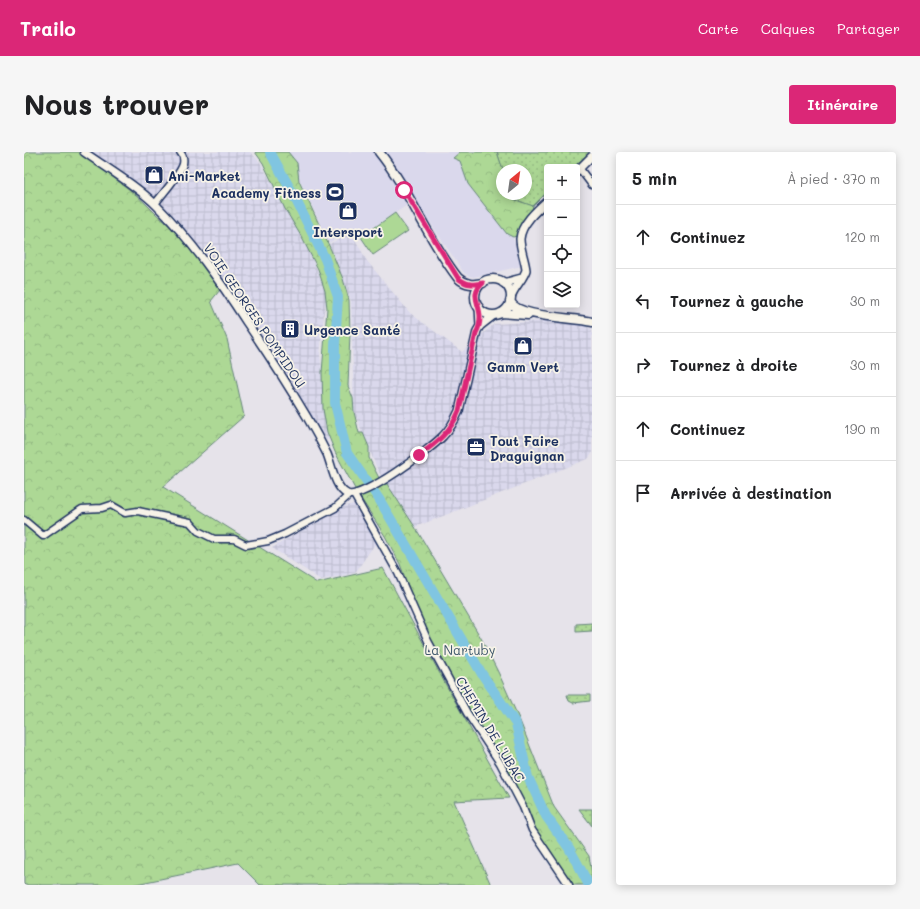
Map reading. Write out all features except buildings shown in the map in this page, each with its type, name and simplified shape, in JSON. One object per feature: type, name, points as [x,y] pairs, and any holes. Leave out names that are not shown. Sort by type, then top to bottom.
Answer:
[{"type":"main road","points":[[378,152],[390,167],[419,217],[458,278],[466,284],[472,285],[483,283]]},
{"type":"main road","points":[[538,315],[519,310],[513,306],[510,291],[503,283],[488,280],[477,290],[476,302],[487,314],[538,315],[581,319],[592,322]]},
{"type":"main road","points":[[498,314],[509,306],[511,299]]},
{"type":"street","name":"VOIE GEORGES POMPIDOU","points":[[84,152],[144,194],[198,251],[221,283],[296,399],[327,454],[335,478],[344,492],[354,495]]},
{"type":"street","points":[[155,204],[184,163],[183,156],[180,152]]},
{"type":"street","points":[[580,168],[591,158]]},
{"type":"street","points":[[580,172],[592,185]]},
{"type":"street","points":[[511,299],[514,288],[523,278],[526,270],[520,240],[522,232],[527,222],[544,204]]},
{"type":"street","points":[[503,283],[523,278]]},
{"type":"street","points":[[479,307],[480,326]]},
{"type":"street","points":[[24,520],[43,536],[82,509],[102,508],[111,505],[125,513],[138,511],[190,522],[198,531],[214,539],[234,539],[246,545],[268,541],[286,534],[335,508],[354,495],[385,480],[443,436],[454,422],[460,404],[476,333],[480,326],[498,314]]},
{"type":"street","name":"CHEMIN DE L'UBAC","points":[[354,495],[398,573],[428,641],[467,713],[500,763],[524,807],[532,830],[569,885]]},
{"type":"shaded area","points":[[92,152],[250,152],[260,162],[305,242],[328,295],[324,312],[320,355],[332,438],[326,440],[259,331],[203,250],[150,193]]},
{"type":"shaded area","points":[[283,152],[469,152],[463,165],[513,237],[522,266],[474,277],[464,273],[415,200],[357,238],[352,229],[329,243],[293,166]]},
{"type":"shaded area","points":[[351,232],[367,261],[410,313],[462,352],[494,324],[541,321],[577,323],[592,329],[592,454],[588,459],[415,527],[378,471],[354,412],[351,301],[328,245]]},
{"type":"shaded area","points":[[354,504],[377,541],[355,573],[321,580],[272,548],[341,507]]},
{"type":"green space","points":[[24,152],[81,152],[133,193],[174,230],[207,268],[220,290],[211,301],[227,339],[244,416],[163,487],[317,583],[383,568],[509,798],[454,801],[491,885],[260,885],[238,863],[131,885],[24,885]]},
{"type":"green space","name":"La Nartuby","points":[[255,152],[288,152],[297,163],[299,181],[331,250],[343,279],[349,300],[350,333],[348,386],[353,398],[354,412],[359,433],[363,433],[369,447],[369,458],[379,478],[387,484],[415,527],[481,638],[520,721],[554,807],[589,856],[592,885],[574,885],[535,830],[428,641],[400,564],[385,536],[355,489],[335,452],[327,432],[323,409],[322,373],[327,308],[325,291],[318,269],[285,209],[263,163]]},
{"type":"green space","points":[[460,152],[497,152],[501,164],[496,164],[496,200],[516,200],[533,206],[517,236],[513,237],[507,234],[468,184],[460,161],[453,158]]},
{"type":"green space","points":[[497,152],[590,152],[577,164],[544,164],[544,195],[533,206],[515,200],[532,200],[532,164],[501,164]]},
{"type":"green space","points":[[395,213],[408,231],[373,255],[361,237]]},
{"type":"green space","points":[[592,623],[592,631],[576,632],[576,624]]},
{"type":"green space","points":[[567,695],[590,695],[590,701],[573,703],[569,701]]},
{"type":"green space","points":[[579,809],[592,809],[592,826]]},
{"type":"waterway","name":"La Nartuby","points":[[270,152],[294,196],[325,259],[338,297],[335,345],[335,403],[347,453],[379,499],[482,674],[516,724],[528,777],[546,816],[569,848],[589,885]]},
{"type":"place","name":"Ani-Market","points":[[154,175]]},
{"type":"place","name":"Academy Fitness","points":[[335,192]]},
{"type":"place","name":"Intersport","points":[[348,211]]},
{"type":"place","name":"Urgence Santé","points":[[290,329]]},
{"type":"place","name":"Gamm Vert","points":[[523,346]]},
{"type":"place","name":"Tout Faire Draguignan","points":[[476,447]]},
{"type":"route","points":[[404,190],[419,217],[458,278],[466,284],[472,285],[483,283],[476,292],[476,302],[479,307],[480,326],[476,333],[459,411],[454,422],[443,436],[419,455]]}]
